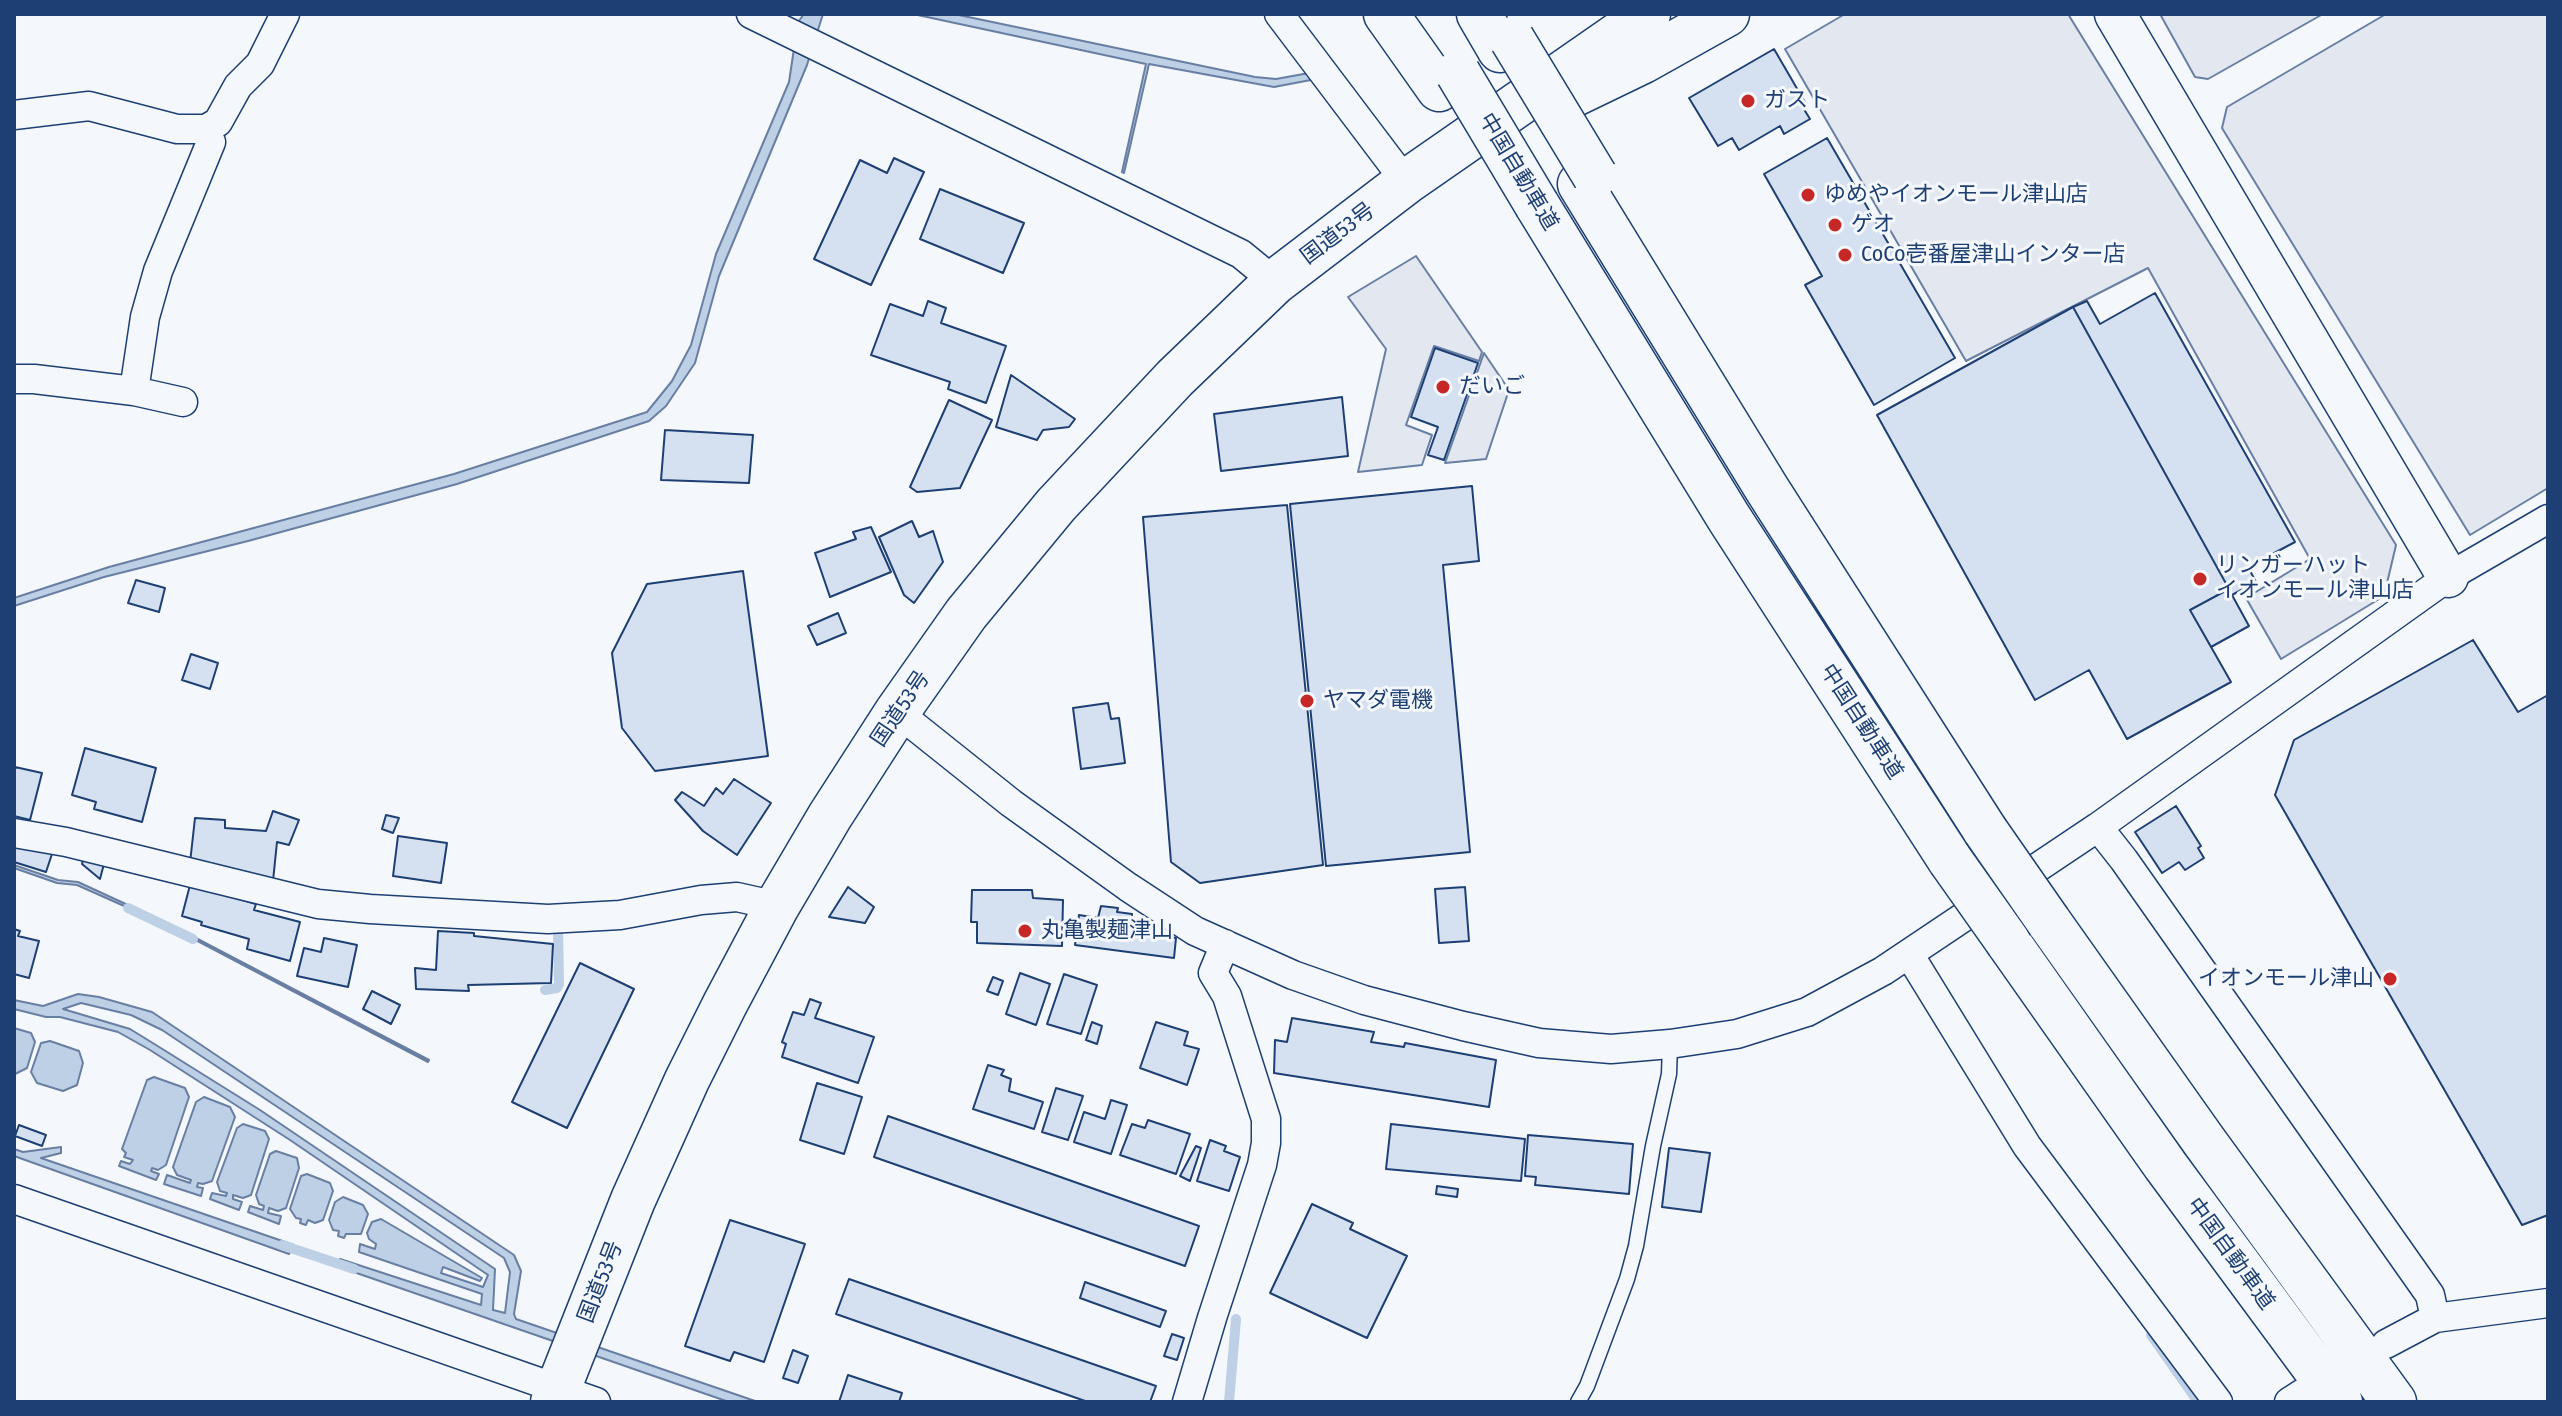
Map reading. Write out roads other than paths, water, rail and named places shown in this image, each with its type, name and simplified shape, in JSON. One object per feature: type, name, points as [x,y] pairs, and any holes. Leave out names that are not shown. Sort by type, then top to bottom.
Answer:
[{"type":"highway","points":[[1386,14],[1448,81]]},
{"type":"highway","name":"中国自動車道","points":[[1424,14],[1448,81],[1529,210],[1950,860],[2165,1165],[2316,1396]]},
{"type":"highway","name":"国道53号","points":[[1442,158],[1643,61],[1727,14]]},
{"type":"highway","name":"国道53号","points":[[565,1398],[645,1173],[693,1067],[777,906],[897,712],[966,614],[1056,505],[1175,378],[1275,282],[1406,182],[1638,19]]},
{"type":"highway","name":"中国自動車道","points":[[1497,29],[1767,489],[1985,830],[2049,922],[2377,1356],[2394,1402]]},
{"type":"street","points":[[14,115],[89,106],[177,129],[206,129],[218,122],[238,86],[260,64],[285,14]]},
{"type":"street","points":[[751,14],[1241,254],[1275,282]]},
{"type":"street","points":[[1279,14],[1406,182]]},
{"type":"street","points":[[2115,14],[2448,577]]},
{"type":"street","points":[[134,391],[145,317],[154,286],[211,142],[206,129]]},
{"type":"street","points":[[14,379],[134,391],[183,402]]},
{"type":"street","points":[[897,712],[1011,803],[1128,887],[1195,931],[1293,975],[1364,1000],[1539,1043],[1611,1049],[1670,1044],[1737,1034],[1807,1012],[1883,971],[2098,827],[2448,577],[2548,519]]},
{"type":"street","points":[[2098,827],[2430,1295],[2435,1318]]},
{"type":"street","points":[[14,833],[66,842],[318,904],[370,909],[548,919],[620,915],[701,900],[737,897],[777,906]]},
{"type":"street","points":[[1187,1402],[1262,1165],[1266,1143],[1266,1119],[1227,996],[1213,973],[1225,944]]},
{"type":"street","points":[[1909,954],[2027,1146],[2218,1402]]},
{"type":"street","points":[[14,1199],[565,1398]]},
{"type":"street","points":[[2377,1356],[2435,1318],[2548,1303]]},
{"type":"lane","points":[[1578,1402],[1587,1386],[1627,1279],[1636,1246],[1669,1074],[1670,1044]]},
{"type":"water","points":[[804,14],[823,14],[807,65],[719,276],[695,363],[666,406],[649,421],[457,484],[104,577],[14,606],[14,598],[109,567],[454,474],[647,412],[672,381],[691,345],[716,254],[789,82],[798,22]]},
{"type":"water","points":[[913,14],[954,14],[1255,77],[1276,79],[1309,73],[1316,79],[1274,87],[1149,64],[1124,173],[1146,64]]},
{"type":"water","points":[[14,865],[58,880],[78,882],[169,924],[429,1060],[169,926],[77,885],[57,883],[14,868]]},
{"type":"water","points":[[78,994],[152,1012],[514,1255],[521,1271],[514,1314],[516,1319],[758,1402],[729,1402],[345,1269],[340,1259],[481,1305],[482,1294],[359,1252],[360,1244],[375,1249],[376,1244],[367,1233],[372,1222],[381,1219],[482,1278],[480,1281],[443,1267],[441,1273],[483,1287],[488,1275],[290,1140],[150,1050],[118,1032],[14,1009],[14,1000],[43,1006]],"holes":[[[81,1003],[131,1015],[162,1030],[504,1258],[510,1272],[505,1313],[493,1310],[495,1269],[260,1110],[130,1029],[63,1009]]]},
{"type":"water","points":[[14,1028],[31,1033],[35,1042],[27,1068],[15,1074]]},
{"type":"water","points":[[50,1041],[79,1051],[83,1063],[77,1085],[63,1091],[37,1083],[31,1072],[41,1043]]},
{"type":"water","points":[[154,1077],[185,1088],[189,1097],[166,1165],[158,1170],[152,1168],[151,1171],[159,1174],[156,1180],[119,1166],[121,1161],[130,1164],[133,1160],[124,1157],[126,1153],[122,1149],[147,1080]]},
{"type":"water","points":[[204,1097],[230,1107],[235,1117],[212,1181],[198,1183],[197,1187],[203,1188],[201,1196],[164,1184],[167,1175],[190,1183],[191,1180],[177,1175],[173,1167],[196,1102]]},
{"type":"water","points":[[243,1124],[265,1131],[269,1139],[251,1195],[243,1198],[233,1195],[233,1199],[242,1202],[239,1210],[210,1199],[212,1193],[226,1196],[227,1193],[220,1191],[217,1182],[237,1128]]},
{"type":"water","points":[[61,1147],[61,1153],[41,1158],[294,1245],[289,1254],[14,1156],[14,1149],[23,1152]]},
{"type":"water","points":[[276,1151],[297,1158],[299,1168],[286,1208],[278,1211],[269,1208],[268,1213],[281,1216],[279,1224],[248,1212],[250,1206],[263,1210],[264,1206],[259,1204],[256,1195],[270,1154]]},
{"type":"water","points":[[307,1174],[330,1183],[333,1191],[323,1220],[315,1223],[308,1220],[306,1225],[300,1223],[301,1219],[296,1218],[290,1209],[301,1176]]},
{"type":"water","points":[[343,1197],[363,1205],[368,1214],[361,1234],[346,1234],[344,1238],[338,1236],[339,1231],[333,1230],[329,1220],[335,1202]]},
{"type":"waterway","points":[[128,908],[193,939]]},
{"type":"waterway","points":[[545,990],[557,988],[559,984],[558,926],[554,924]]},
{"type":"waterway","points":[[282,1245],[354,1269]]},
{"type":"waterway","points":[[1229,1402],[1236,1319]]},
{"type":"waterway","points":[[2151,1335],[2198,1402]]},
{"type":"place","name":"ガスト","points":[[1748,101]]},
{"type":"place","name":"ゆめやイオンモール津山店","points":[[1808,195]]},
{"type":"place","name":"ゲオ","points":[[1835,225]]},
{"type":"place","name":"CoCo壱番屋津山インター店","points":[[1845,255]]},
{"type":"place","name":"だいご","points":[[1443,387]]},
{"type":"place","name":"リンガーハット イオンモール津山店","points":[[2200,579]]},
{"type":"place","name":"ヤマダ電機","points":[[1307,701]]},
{"type":"place","name":"丸亀製麺津山","points":[[1025,931]]},
{"type":"place","name":"イオンモール津山","points":[[2390,979]]}]
